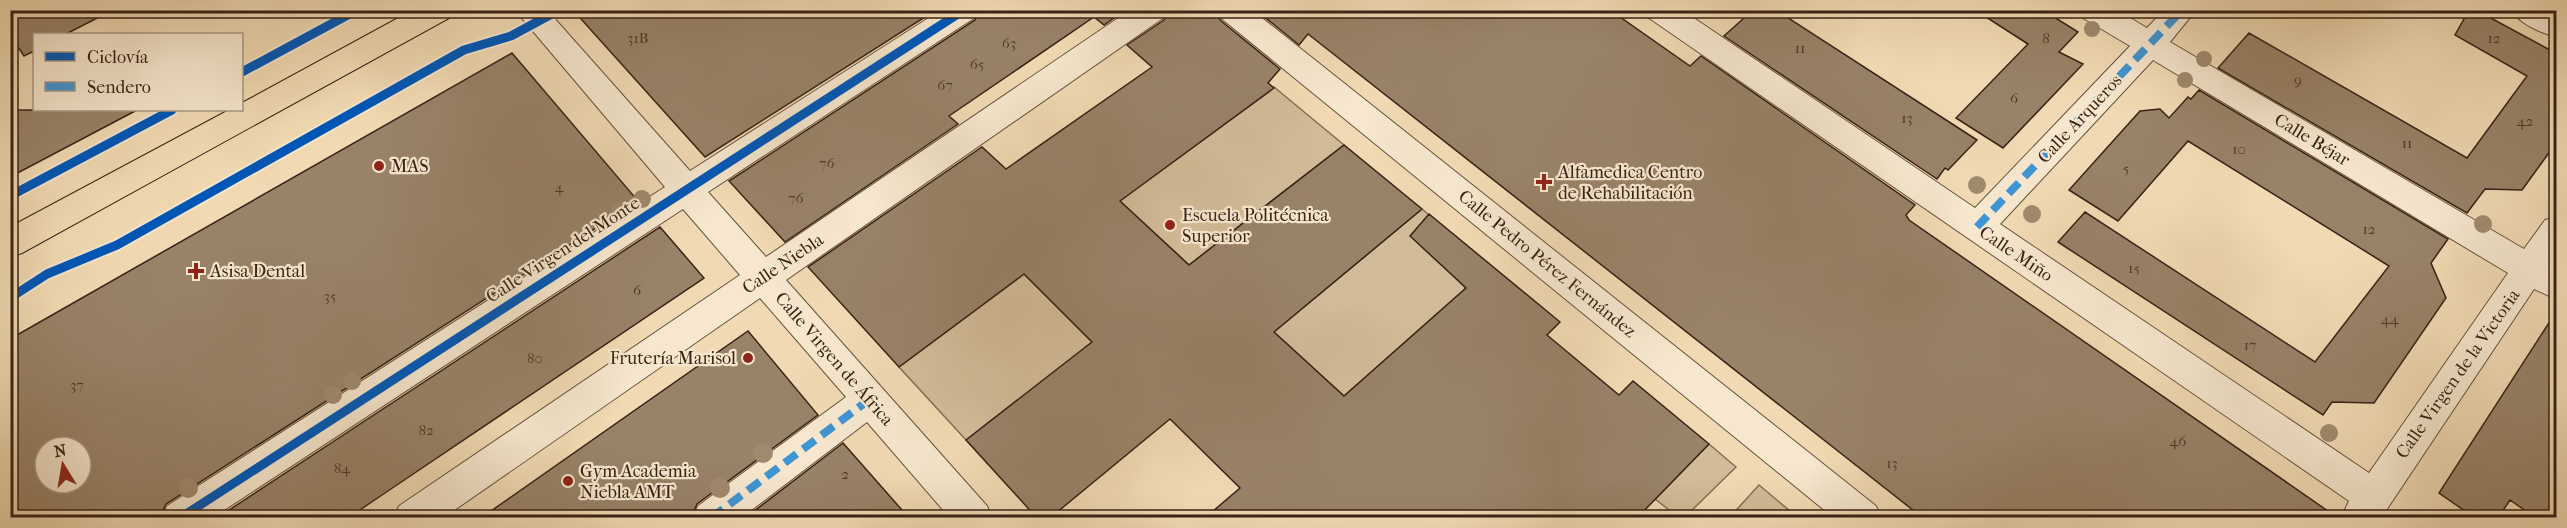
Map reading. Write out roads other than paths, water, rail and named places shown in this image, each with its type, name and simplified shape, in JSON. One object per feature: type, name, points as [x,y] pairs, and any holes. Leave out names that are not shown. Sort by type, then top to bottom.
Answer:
[{"type":"main road","points":[[10,243],[439,10]]},
{"type":"street","name":"Calle Virgen de África","points":[[529,10],[974,518]]},
{"type":"street","name":"Calle Virgen del Monte","points":[[180,518],[964,10]]},
{"type":"street","name":"Calle Niebla","points":[[412,518],[1153,10]]},
{"type":"street","name":"Calle Pedro Pérez Fernández","points":[[1231,10],[1863,518]]},
{"type":"street","name":"Calle Béjar","points":[[2093,10],[2543,277]]},
{"type":"street","name":"Calle Arqueros","points":[[1977,227],[2182,10]]},
{"type":"street","points":[[2526,10],[2556,26]]},
{"type":"street","name":"Calle Miño","points":[[1665,12],[1977,227],[2366,507]]},
{"type":"street","name":"Calle Virgen de la Victoria","points":[[2366,507],[2543,277],[2556,230]]},
{"type":"street","points":[[711,518],[870,399]]},
{"type":"place","name":"MAS","points":[[379,166]]},
{"type":"place","name":"Alfamedica Centro de Rehabilitación","points":[[1544,182]]},
{"type":"place","name":"Escuela Politécnica Superior","points":[[1170,225]]},
{"type":"place","name":"Asisa Dental","points":[[196,271]]},
{"type":"place","name":"Frutería Marisol","points":[[748,358]]},
{"type":"place","name":"Gym Academia Niebla AMT","points":[[568,481]]}]
